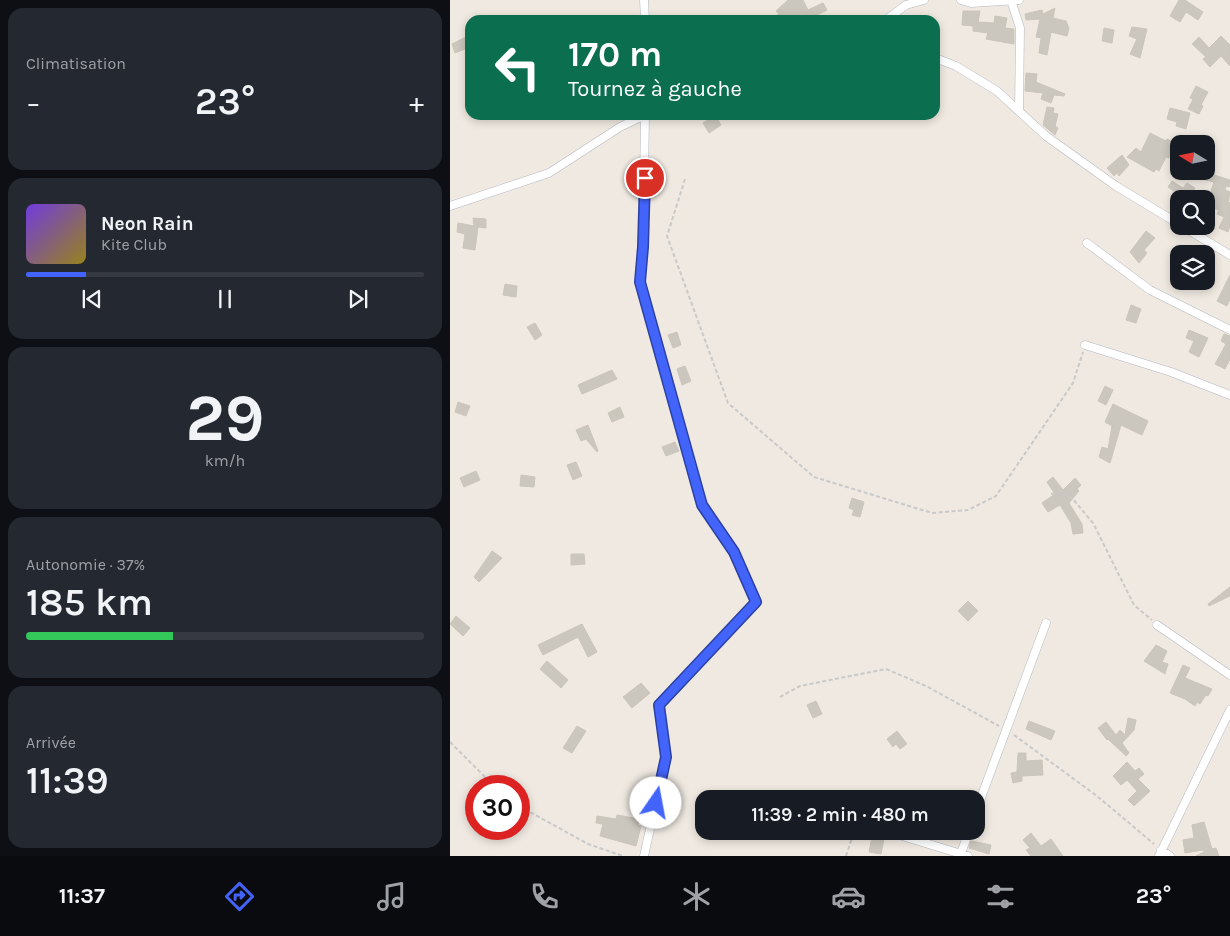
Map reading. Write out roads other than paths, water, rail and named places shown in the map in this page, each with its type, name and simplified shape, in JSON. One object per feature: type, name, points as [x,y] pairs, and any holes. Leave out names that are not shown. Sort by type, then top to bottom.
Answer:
[{"type":"street","points":[[644,0],[645,15]]},
{"type":"street","points":[[893,15],[906,5],[924,0]]},
{"type":"street","points":[[961,0],[971,3],[1014,1],[1020,28],[1018,111]]},
{"type":"street","points":[[940,60],[956,66],[997,91],[1046,136],[1116,186],[1170,219]]},
{"type":"street","points":[[450,206],[549,173],[620,127],[635,120]]},
{"type":"street","points":[[644,856],[666,757],[659,705],[756,602],[734,552],[702,505],[640,282],[643,247],[645,120]]},
{"type":"street","points":[[1197,235],[1230,255]]},
{"type":"street","points":[[1087,243],[1150,290],[1230,330]]},
{"type":"street","points":[[1085,344],[1171,372],[1230,395]]},
{"type":"street","points":[[984,790],[1046,623]]},
{"type":"street","points":[[1157,625],[1230,675]]},
{"type":"street","points":[[1170,856],[1160,853],[1230,710]]},
{"type":"street","points":[[915,840],[963,855],[967,840]]}]
